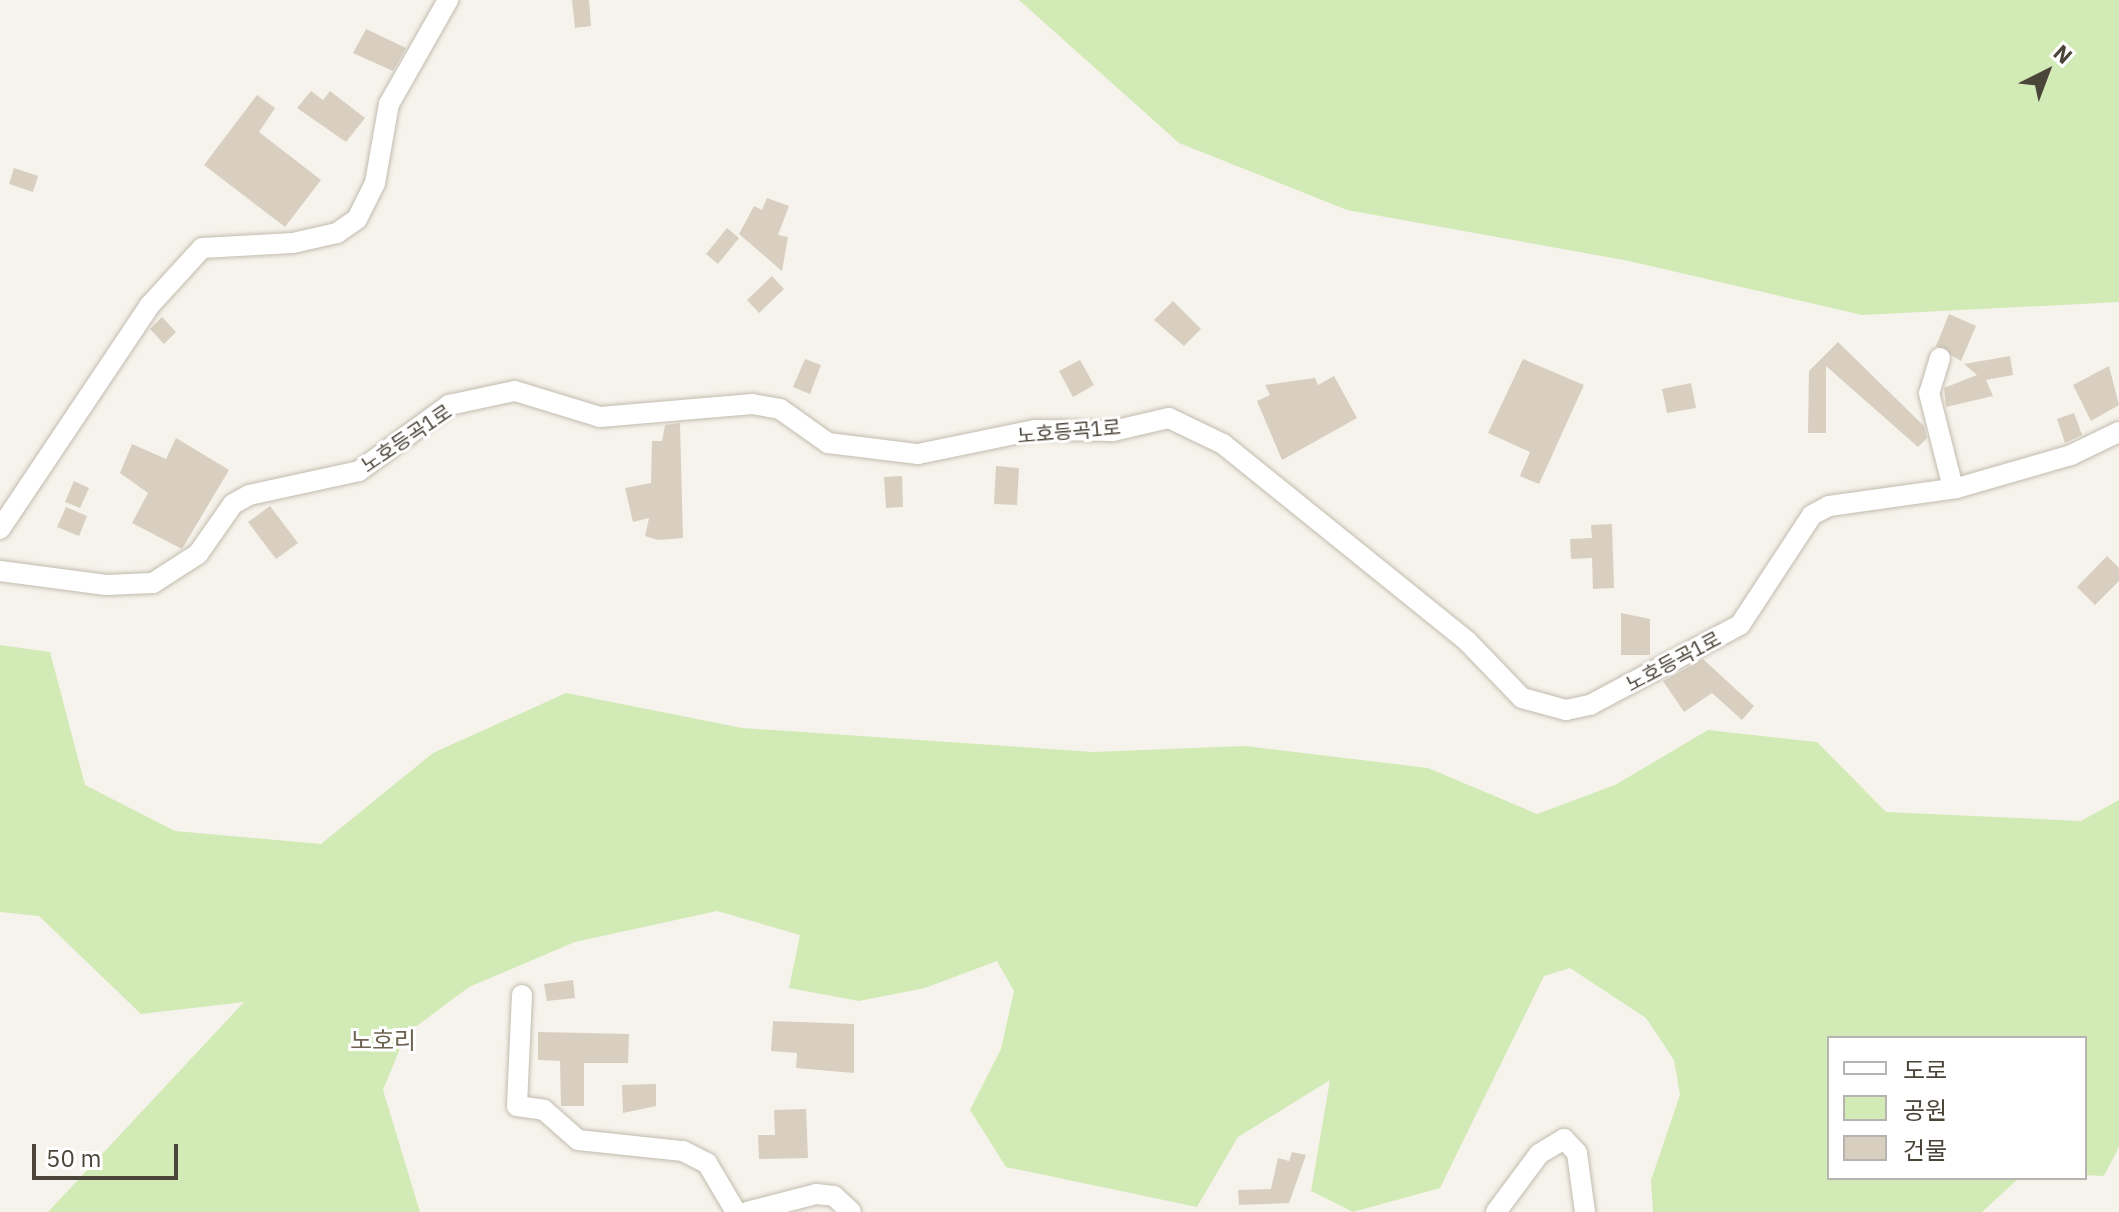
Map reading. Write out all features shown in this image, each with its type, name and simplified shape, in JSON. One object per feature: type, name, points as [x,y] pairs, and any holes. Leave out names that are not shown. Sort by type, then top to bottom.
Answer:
[{"type":"street","points":[[0,529],[150,305],[202,248],[293,243],[337,233],[357,219],[375,183],[389,104],[448,0]]},
{"type":"street","points":[[1940,358],[1929,393],[1953,488]]},
{"type":"street","name":"노호등곡1로","points":[[0,571],[106,585],[153,583],[198,554],[233,504],[249,495],[359,471],[449,405],[515,391],[600,417],[752,404],[780,409],[828,443],[918,454],[1035,430],[1113,431],[1169,418],[1223,444],[1467,641],[1522,698],[1566,710],[1590,705],[1740,625],[1820,510],[1865,496],[1953,488],[2071,455],[2119,432]]},
{"type":"street","points":[[522,995],[517,1106],[544,1110],[578,1140],[695,1157],[707,1163],[736,1212]]},
{"type":"street","points":[[1496,1212],[1539,1154],[1564,1139],[1577,1153],[1585,1212]]},
{"type":"street","points":[[747,1212],[816,1194],[834,1196],[851,1212]]},
{"type":"green space","points":[[1019,0],[2119,0],[2119,302],[1862,315],[1629,261],[1347,210],[1179,143]]},
{"type":"green space","points":[[0,645],[50,652],[85,785],[175,831],[321,844],[433,753],[566,693],[742,728],[1093,752],[1245,746],[1428,768],[1537,814],[1615,785],[1708,730],[1817,742],[1886,812],[2081,821],[2119,800],[2119,1147],[2104,1176],[2087,1175],[2087,1036],[1827,1036],[1827,1180],[2017,1180],[1982,1212],[1653,1212],[1651,1180],[1680,1095],[1674,1060],[1646,1018],[1570,968],[1544,976],[1440,1188],[1353,1212],[1311,1191],[1330,1080],[1238,1137],[1197,1207],[1006,1167],[970,1110],[1001,1049],[1014,991],[997,961],[925,988],[859,1001],[789,988],[800,935],[717,911],[575,942],[469,987],[406,1034],[383,1090],[420,1212],[48,1212],[244,1002],[141,1014],[39,916],[0,912]]},
{"type":"building","points":[[572,0],[589,0],[591,26],[575,28]]},
{"type":"building","points":[[366,29],[406,48],[393,71],[353,53]]},
{"type":"building","points":[[311,91],[323,100],[330,91],[365,118],[346,142],[297,108]]},
{"type":"building","points":[[257,95],[275,108],[259,132],[321,180],[285,227],[204,165]]},
{"type":"building","points":[[14,168],[38,176],[33,192],[9,184]]},
{"type":"building","points":[[767,198],[789,206],[778,235],[788,237],[782,271],[739,234],[754,206],[762,210]]},
{"type":"building","points":[[727,228],[739,238],[718,264],[706,254]]},
{"type":"building","points":[[772,276],[784,289],[759,313],[747,300]]},
{"type":"building","points":[[1173,301],[1201,329],[1184,346],[1154,320]]},
{"type":"building","points":[[1949,314],[1976,326],[1961,361],[1936,346]]},
{"type":"building","points":[[162,317],[176,332],[164,344],[150,329]]},
{"type":"building","points":[[1838,342],[1924,426],[1927,438],[1918,447],[1826,366],[1826,433],[1808,433],[1809,371]]},
{"type":"building","points":[[2010,356],[2013,375],[1986,380],[1993,396],[1946,407],[1944,388],[1977,375],[1964,364]]},
{"type":"building","points":[[805,359],[821,365],[810,394],[793,387]]},
{"type":"building","points":[[1523,359],[1584,385],[1539,484],[1520,476],[1530,452],[1488,433]]},
{"type":"building","points":[[1080,360],[1094,385],[1073,397],[1059,371]]},
{"type":"building","points":[[2109,366],[2119,405],[2091,421],[2073,385]]},
{"type":"building","points":[[1334,376],[1357,418],[1282,460],[1257,401],[1270,395],[1265,385],[1315,378],[1318,385]]},
{"type":"building","points":[[1691,383],[1696,408],[1667,413],[1662,389]]},
{"type":"building","points":[[2074,413],[2082,435],[2065,443],[2057,419]]},
{"type":"building","points":[[680,423],[683,538],[658,540],[645,536],[649,518],[633,522],[625,488],[651,483],[652,441],[662,441],[665,425]]},
{"type":"building","points":[[176,438],[229,470],[182,549],[132,523],[148,493],[120,473],[132,444],[166,459]]},
{"type":"building","points":[[996,466],[1019,468],[1017,505],[994,504]]},
{"type":"building","points":[[902,476],[903,507],[886,508],[884,477]]},
{"type":"building","points":[[74,481],[89,488],[80,508],[65,502]]},
{"type":"building","points":[[270,506],[298,543],[276,559],[248,522]]},
{"type":"building","points":[[66,507],[87,516],[79,536],[57,527]]},
{"type":"building","points":[[1612,524],[1614,588],[1593,589],[1592,558],[1571,559],[1570,539],[1592,538],[1591,525]]},
{"type":"building","points":[[2107,556],[2119,568],[2119,581],[2095,605],[2077,587]]},
{"type":"building","points":[[1621,613],[1650,619],[1650,655],[1621,655]]},
{"type":"building","points":[[1703,659],[1754,706],[1742,720],[1712,693],[1684,712],[1663,681]]},
{"type":"building","points":[[573,980],[575,998],[547,1001],[544,984]]},
{"type":"building","points":[[773,1021],[854,1024],[854,1073],[796,1068],[797,1053],[771,1051]]},
{"type":"building","points":[[538,1032],[629,1034],[628,1063],[584,1063],[584,1106],[561,1106],[560,1061],[538,1060]]},
{"type":"building","points":[[656,1084],[656,1106],[623,1113],[622,1085]]},
{"type":"building","points":[[806,1109],[808,1158],[759,1159],[758,1135],[775,1135],[774,1110]]},
{"type":"building","points":[[1292,1152],[1306,1155],[1289,1203],[1239,1205],[1238,1190],[1271,1189],[1278,1158],[1289,1161]]},
{"type":"district","name":"노호리","points":[[383,1041]]}]
